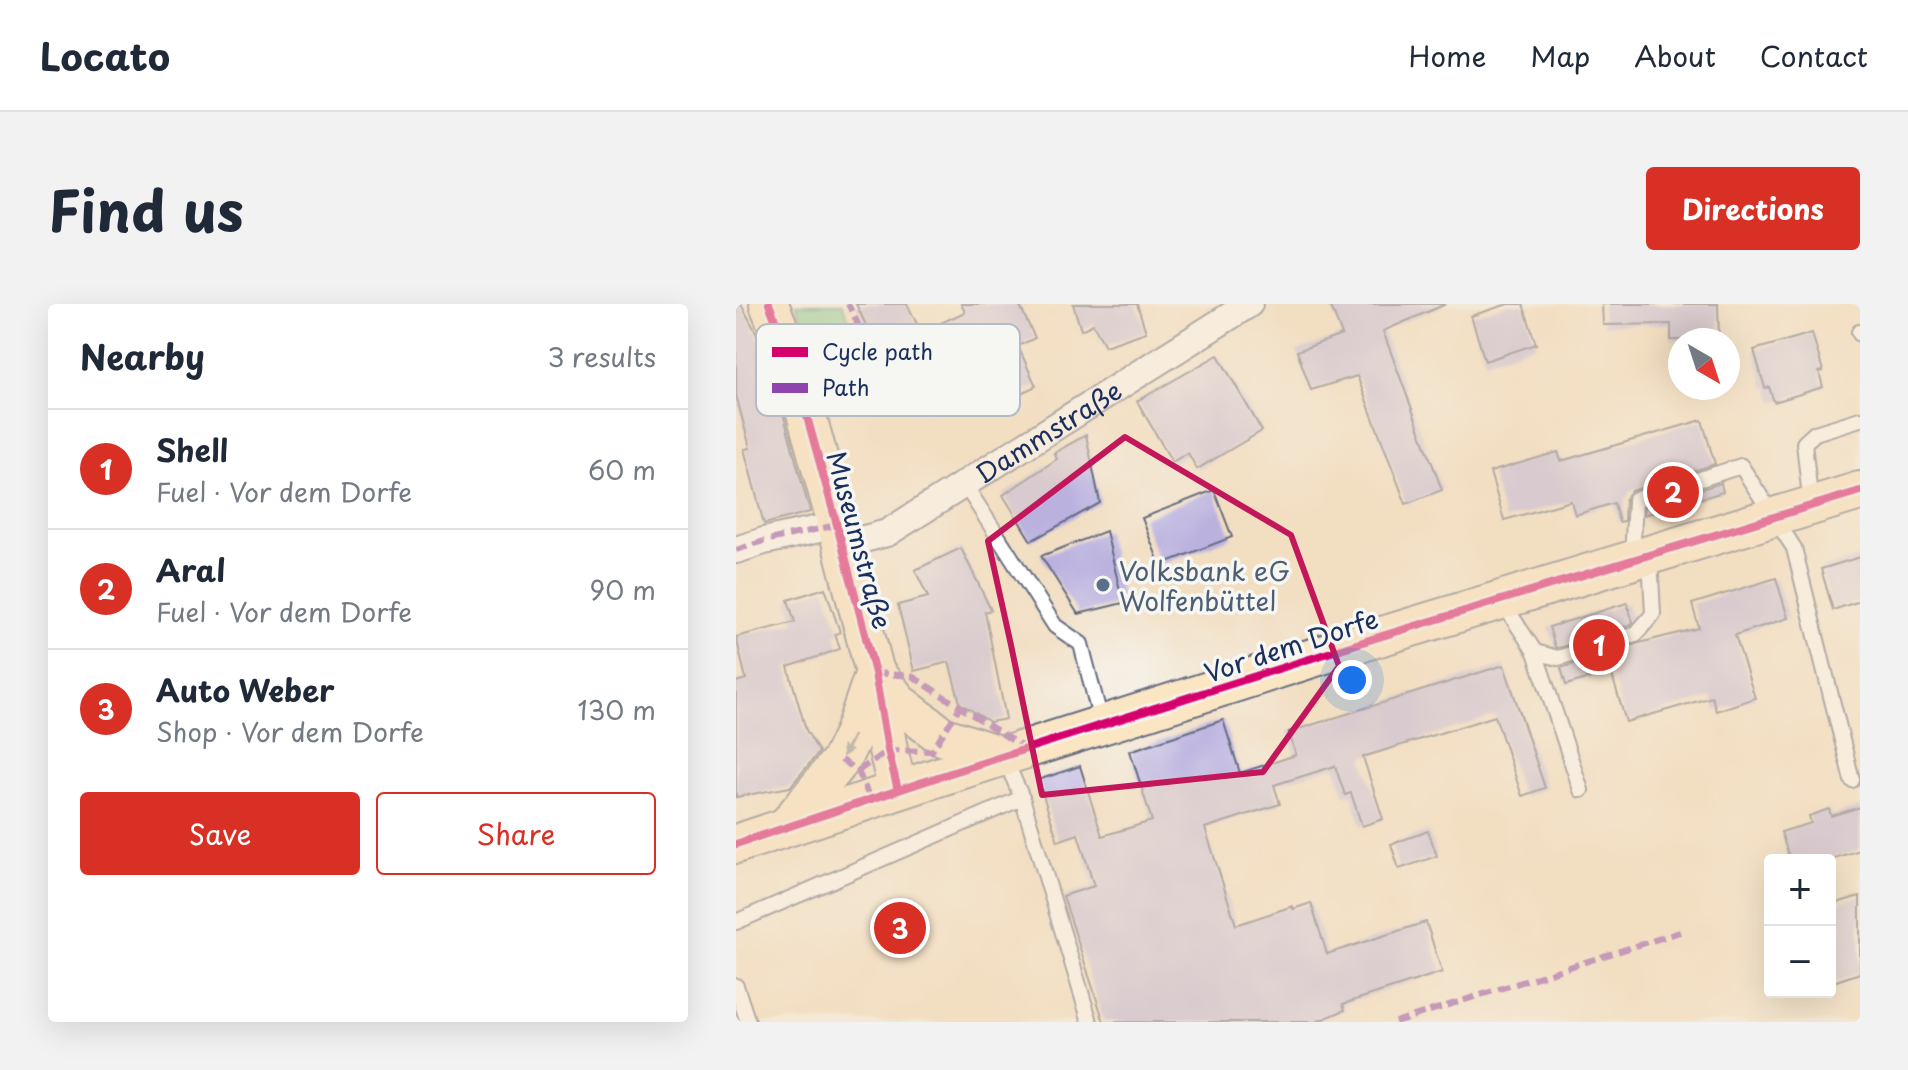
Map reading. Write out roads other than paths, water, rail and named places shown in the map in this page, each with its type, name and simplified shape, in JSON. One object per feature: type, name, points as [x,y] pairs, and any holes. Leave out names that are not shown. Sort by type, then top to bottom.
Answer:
[{"type":"main road","name":"Museumstraße","points":[[769,304],[777,324]]},
{"type":"main road","name":"Museumstraße","points":[[807,416],[875,673],[898,790]]},
{"type":"main road","name":"Vor dem Dorfe","points":[[736,844],[1369,640],[1860,491]]},
{"type":"main road","points":[[875,673],[900,704],[942,736],[1004,757]]},
{"type":"main road","points":[[787,826],[841,760],[875,673]]},
{"type":"street","name":"Dammstraße","points":[[736,550],[764,541],[887,533],[1249,304]]},
{"type":"lane","points":[[1811,506],[1804,443],[1815,433],[1860,419]]},
{"type":"lane","points":[[1535,652],[1558,658],[1636,634],[1653,614],[1641,559],[1635,500],[1741,466],[1794,548],[1852,780]]},
{"type":"lane","points":[[965,485],[1055,626],[1081,644],[1102,726]]},
{"type":"lane","points":[[1501,601],[1535,652],[1581,790]]},
{"type":"lane","points":[[1004,757],[1022,798],[1090,1022]]},
{"type":"lane","points":[[736,922],[1022,798]]},
{"type":"lane","points":[[736,986],[748,1022]]},
{"type":"place","name":"Aral","points":[[1673,492]]},
{"type":"place","name":"Volksbank eG Wolfenbüttel","points":[[1103,585]]},
{"type":"place","name":"Shell","points":[[1599,645]]},
{"type":"place","name":"Auto Weber","points":[[900,928]]}]
